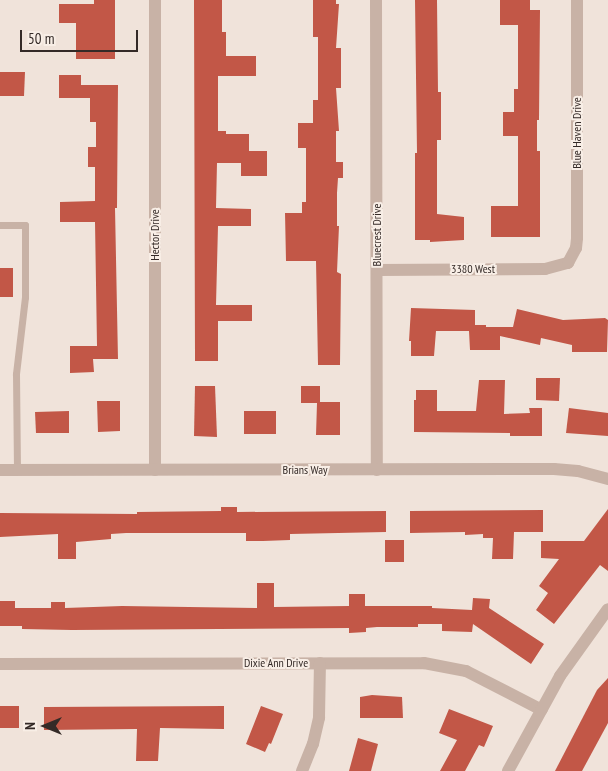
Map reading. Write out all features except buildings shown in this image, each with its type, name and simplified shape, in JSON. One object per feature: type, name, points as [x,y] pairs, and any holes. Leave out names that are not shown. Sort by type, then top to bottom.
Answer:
[{"type":"street","name":"Hector Drive","points":[[155,0],[155,470]]},
{"type":"street","name":"Bluecrest Drive","points":[[376,0],[377,470]]},
{"type":"street","name":"Blue Haven Drive","points":[[568,263],[576,248],[577,238],[577,0]]},
{"type":"street","name":"3380 West","points":[[377,270],[544,269],[568,263]]},
{"type":"street","name":"Brians Way","points":[[0,470],[554,469],[584,472],[608,479]]},
{"type":"street","points":[[508,771],[571,658],[608,609]]},
{"type":"street","points":[[302,771],[317,731],[320,704],[320,663]]},
{"type":"street","name":"Dixie Ann Drive","points":[[0,664],[424,663],[452,667],[480,677],[542,710]]},
{"type":"lane","points":[[0,225],[26,225],[26,297],[16,374],[17,470]]}]
